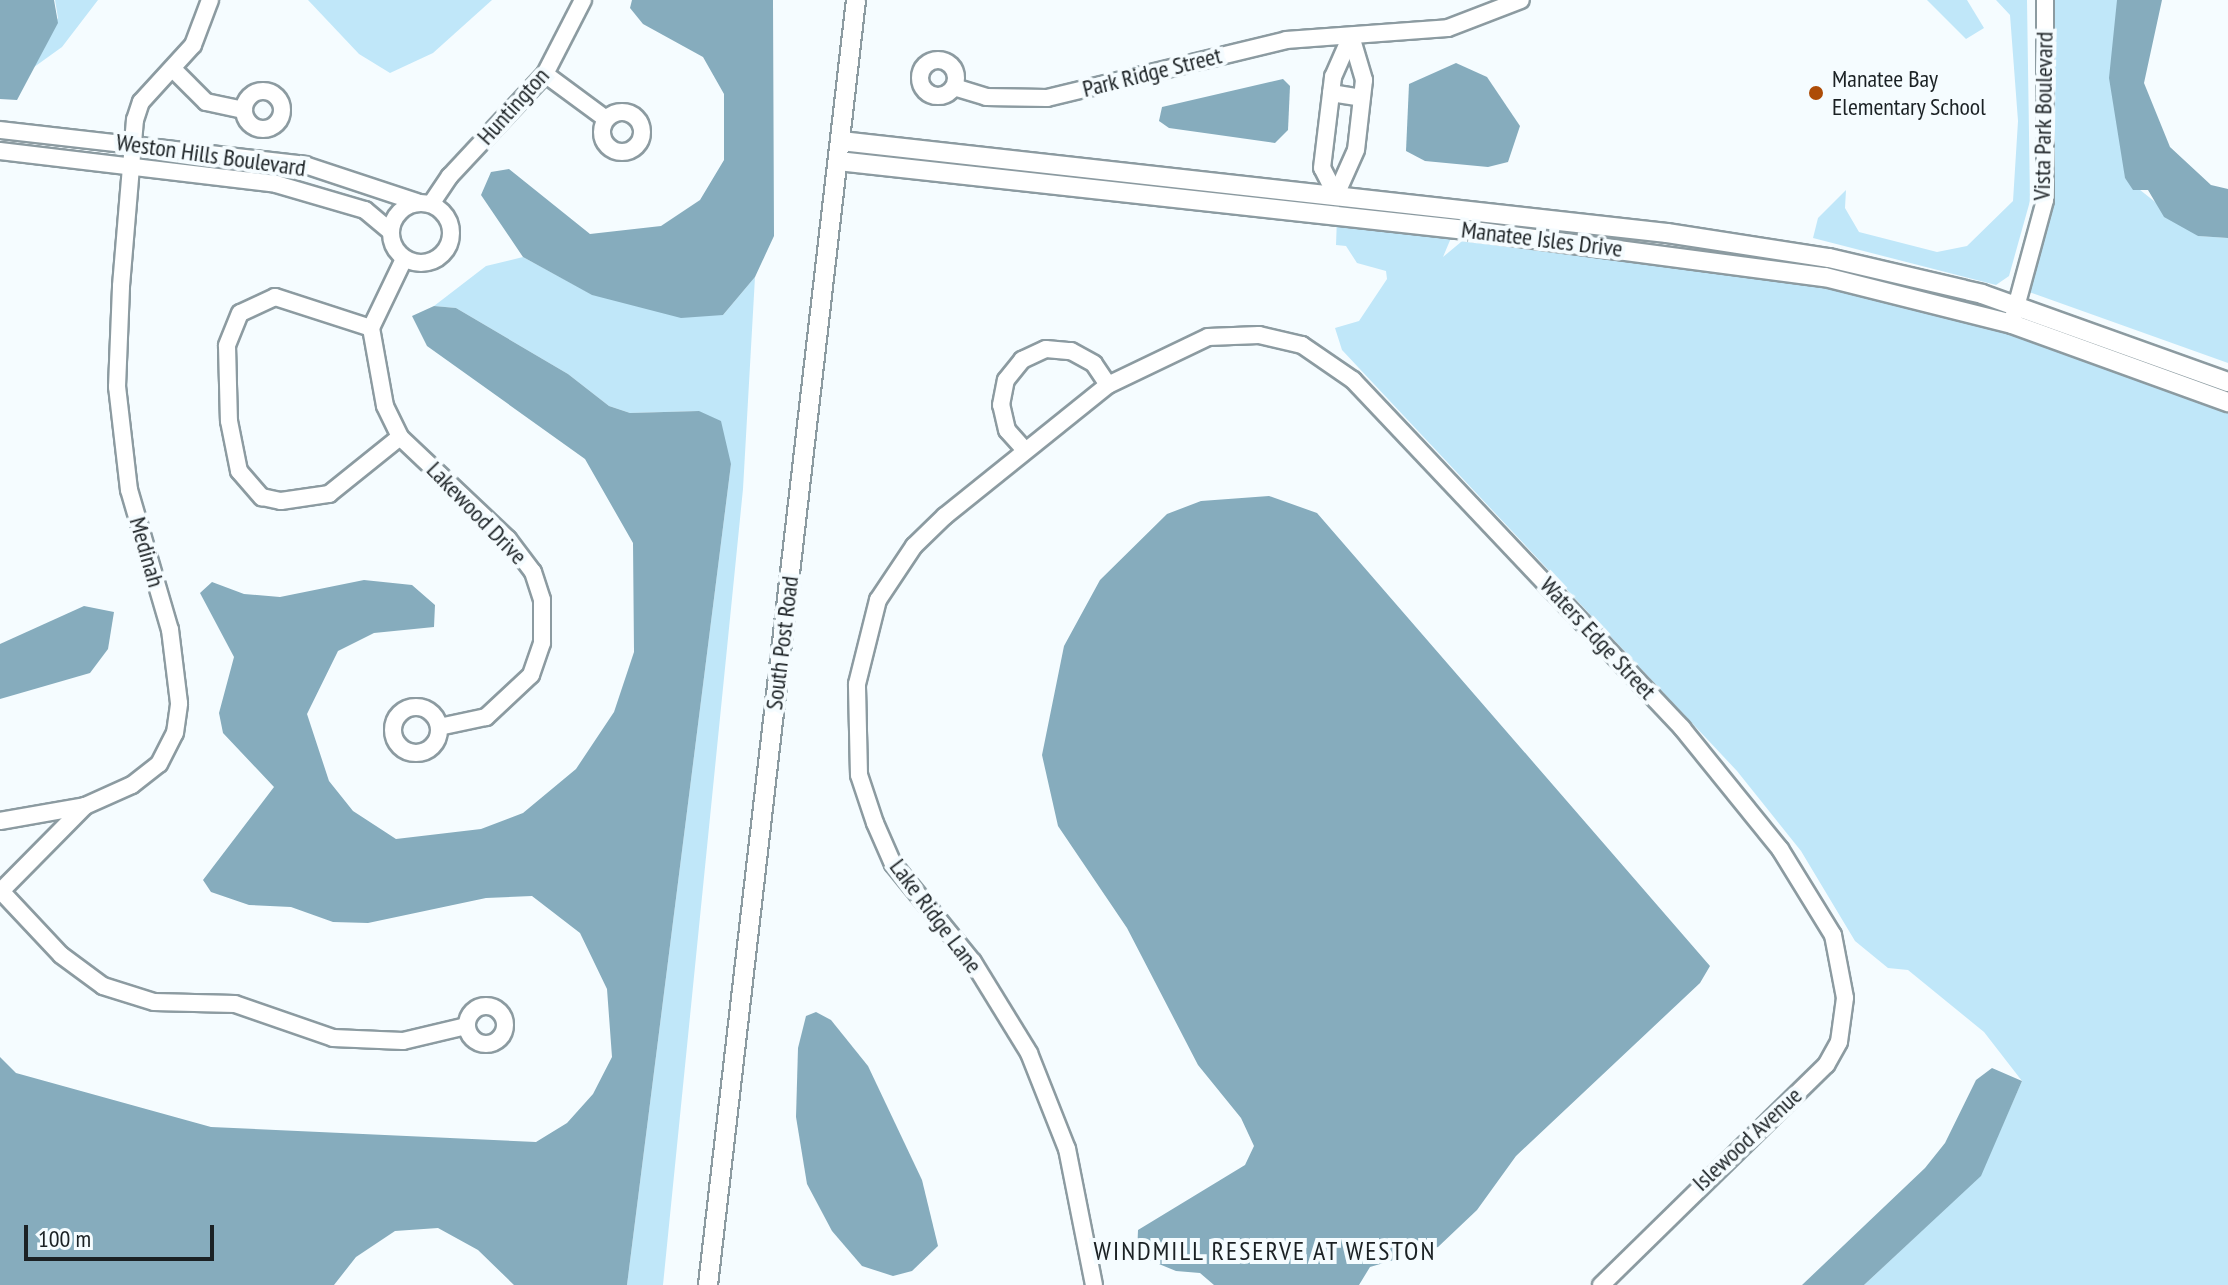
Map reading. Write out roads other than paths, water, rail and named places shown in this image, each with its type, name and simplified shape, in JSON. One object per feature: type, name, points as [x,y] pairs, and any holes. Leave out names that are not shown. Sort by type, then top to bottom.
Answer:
[{"type":"street","points":[[210,0],[175,71],[206,102],[244,110]]},
{"type":"street","name":"Huntington","points":[[424,203],[545,74],[583,0]]},
{"type":"street","name":"South Post Road","points":[[708,1285],[856,0]]},
{"type":"street","name":"Park Ridge Street","points":[[954,87],[986,97],[1047,98],[1286,40],[1448,28],[1521,0]]},
{"type":"street","name":"Vista Park Boulevard","points":[[2012,324],[2045,200],[2045,0]]},
{"type":"street","points":[[1337,217],[1336,195],[1322,168],[1337,58],[1351,36]]},
{"type":"street","points":[[1336,195],[1356,150],[1362,98],[1361,56],[1351,36]]},
{"type":"street","name":"Medinah","points":[[0,821],[85,806],[159,764],[175,733],[179,703],[170,630],[129,490],[117,387],[131,164],[141,102],[175,71]]},
{"type":"street","points":[[545,74],[606,119]]},
{"type":"street","points":[[1331,93],[1362,98]]},
{"type":"street","name":"Weston Hills Boulevard","points":[[0,130],[305,165],[424,203]]},
{"type":"street","name":"Manatee Isles Drive","points":[[841,141],[1650,232],[1829,258],[2017,305],[2228,382]]},
{"type":"street","name":"Weston Hills Boulevard","points":[[0,151],[131,164],[320,193],[374,215],[391,232]]},
{"type":"street","name":"Manatee Isles Drive","points":[[838,161],[1648,252],[1825,277],[2012,324],[2228,402]]},
{"type":"street","points":[[424,203],[448,219],[449,246],[425,263],[404,259],[391,232],[399,211],[424,203]]},
{"type":"street","points":[[1648,252],[1650,232]]},
{"type":"street","points":[[400,437],[329,494],[281,501],[262,497],[239,471],[229,421],[227,346],[240,313],[275,297],[371,328],[404,259]]},
{"type":"street","name":"Lakewood Drive","points":[[371,328],[376,378],[400,437],[508,539],[533,572],[542,600],[542,643],[531,675],[486,717],[439,727]]},
{"type":"street","name":"Lake Ridge Lane","points":[[1094,1285],[1067,1149],[1029,1053],[973,962],[893,864],[859,775],[854,729],[857,684],[878,600],[914,546],[1024,449],[1108,385],[1208,337],[1259,335],[1302,345]]},
{"type":"street","name":"Waters Edge Street","points":[[1302,345],[1353,380],[1682,728],[1813,894],[1833,935],[1842,971]]},
{"type":"street","points":[[1024,449],[1007,430],[1001,405],[1006,380],[1022,360],[1046,349],[1071,351],[1094,364],[1108,385]]},
{"type":"street","points":[[85,806],[1,890],[61,955],[103,986],[154,1002],[235,1004],[333,1038],[403,1041],[466,1026]]},
{"type":"street","name":"Islewood Avenue","points":[[1601,1285],[1826,1065],[1844,1018],[1842,971]]},
{"type":"place","name":"Manatee Bay Elementary School","points":[[1816,93]]},
{"type":"district","name":"WINDMILL RESERVE AT WESTON","points":[[1265,1251]]}]
